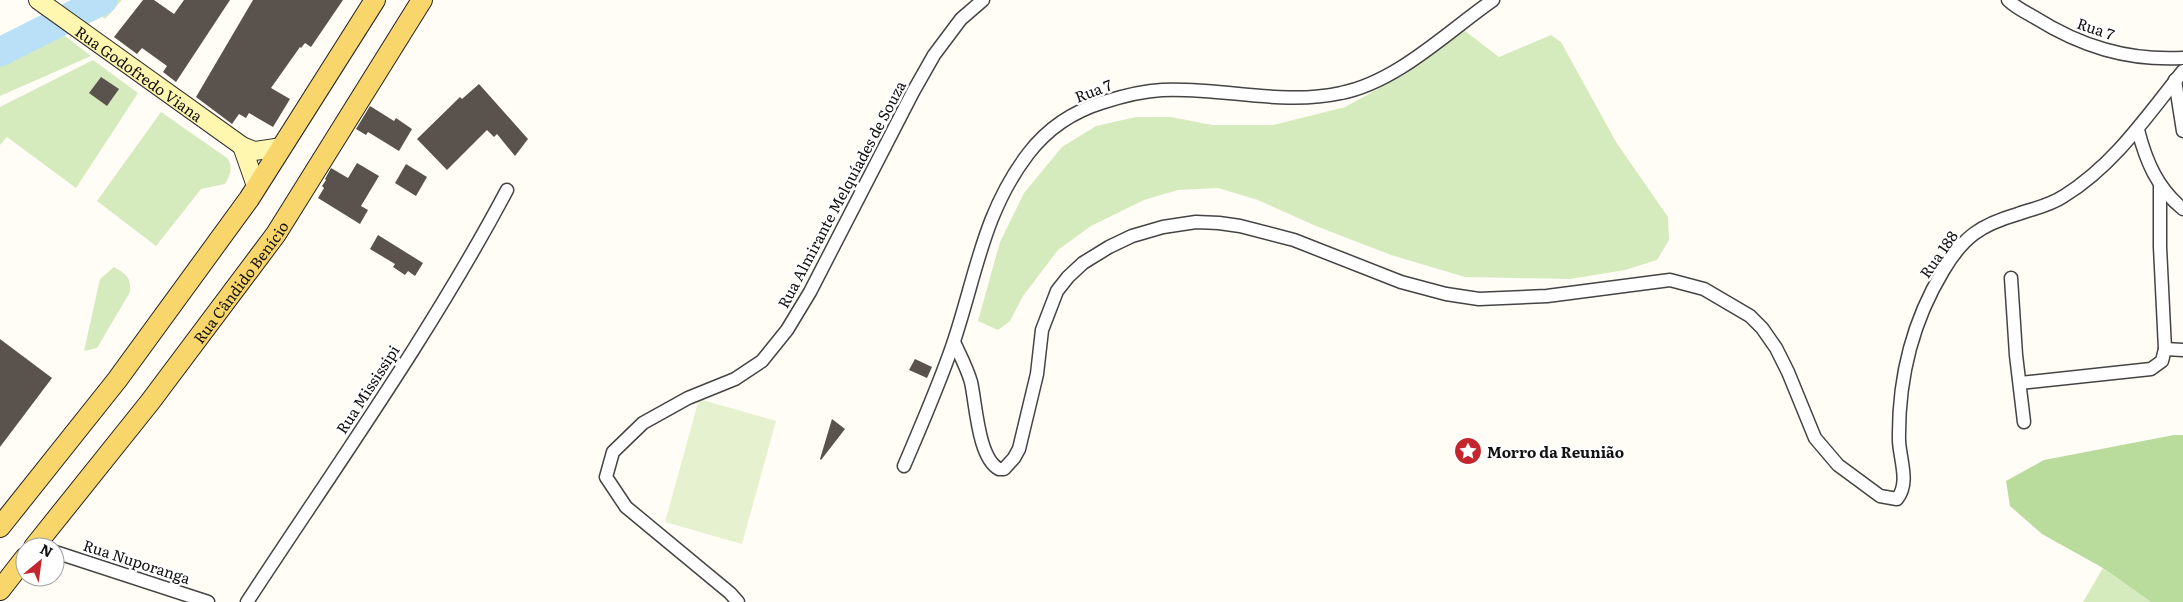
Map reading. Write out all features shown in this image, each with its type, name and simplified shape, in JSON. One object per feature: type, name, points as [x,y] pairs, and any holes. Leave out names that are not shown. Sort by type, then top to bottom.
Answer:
[{"type":"main road","points":[[0,527],[117,380],[182,292],[282,147],[376,0]]},
{"type":"main road","name":"Rua Cândido Benício","points":[[43,537],[150,402],[276,234],[422,0]]},
{"type":"main road","name":"Rua Godofredo Viana","points":[[44,4],[242,146],[254,150],[282,147]]},
{"type":"main road","points":[[242,146],[256,186]]},
{"type":"main road","name":"Rua Cândido Benício","points":[[0,590],[15,572]]},
{"type":"street","name":"Rua Almirante Melquíades de Souza","points":[[738,602],[730,593],[626,507],[606,477],[613,452],[642,423],[688,398],[735,379],[762,360],[787,330],[810,292],[934,54],[961,19],[983,0]]},
{"type":"street","name":"Rua 7","points":[[904,466],[954,342],[993,213],[1005,189],[1029,153],[1058,124],[1088,106],[1130,94],[1154,91],[1311,98],[1342,93],[1375,82],[1416,57],[1493,0]]},
{"type":"street","name":"Rua 7","points":[[2008,0],[2052,28],[2097,49],[2135,56],[2183,58]]},
{"type":"street","name":"Rua 188","points":[[954,342],[970,382],[982,439],[990,462],[999,469],[1004,469],[1019,449],[1037,374],[1042,330],[1057,291],[1083,263],[1132,236],[1155,229],[1196,222],[1240,226],[1294,240],[1401,282],[1446,294],[1479,299],[1547,296],[1670,280],[1704,288],[1750,316],[1762,328],[1776,348],[1815,438],[1838,465],[1880,496],[1897,499],[1903,491],[1905,484],[1900,453],[1899,416],[1906,359],[1919,317],[1943,270],[1955,252],[1972,234],[1992,223],[2046,206],[2065,196],[2100,168],[2138,130],[2179,76]]},
{"type":"street","points":[[2179,76],[2183,131]]},
{"type":"street","points":[[2138,130],[2143,152],[2160,187],[2183,210]]},
{"type":"street","points":[[2020,383],[2151,369],[2162,361],[2165,349],[2160,247],[2160,187]]},
{"type":"street","name":"Rua Mississipi","points":[[248,602],[436,315],[508,190]]},
{"type":"street","points":[[2011,278],[2024,422]]},
{"type":"street","points":[[2165,349],[2183,350]]},
{"type":"street","name":"Rua Nuporanga","points":[[65,555],[208,602]]},
{"type":"green space","points":[[81,0],[122,0],[105,19]]},
{"type":"green space","points":[[1465,31],[1499,57],[1551,35],[1561,42],[1616,142],[1668,217],[1669,240],[1657,260],[1625,270],[1570,279],[1465,277],[1391,255],[1316,226],[1258,200],[1218,188],[1178,190],[1144,200],[1091,226],[1058,250],[1023,296],[1010,321],[998,330],[978,321],[1000,242],[1024,193],[1062,147],[1096,126],[1136,117],[1171,117],[1212,125],[1273,125],[1345,107],[1409,72],[1452,35]]},
{"type":"green space","points":[[60,32],[91,56],[0,96],[0,60]]},
{"type":"green space","points":[[93,60],[138,93],[76,188],[7,137],[0,145],[0,107]]},
{"type":"green space","points":[[161,112],[227,158],[231,168],[225,184],[201,189],[156,246],[97,201]]},
{"type":"green space","points":[[114,267],[129,279],[130,292],[97,348],[84,351],[100,279]]},
{"type":"green space","points":[[699,399],[776,421],[742,544],[665,522]]},
{"type":"green space","points":[[2174,435],[2183,435],[2183,602],[2151,602],[2103,568],[2042,534],[2010,506],[2006,481],[2044,460]]},
{"type":"green space","points":[[2103,568],[2151,602],[2083,602]]},
{"type":"building","points":[[143,0],[154,0],[174,14],[184,0],[230,0],[176,82],[163,72],[167,66],[142,48],[137,54],[114,37]]},
{"type":"building","points":[[253,0],[343,0],[311,47],[305,43],[300,47],[271,88],[290,99],[273,127],[249,113],[246,118],[239,114],[232,124],[196,97]]},
{"type":"building","points":[[101,77],[119,89],[107,106],[89,93]]},
{"type":"building","points":[[479,84],[528,139],[515,156],[497,134],[494,137],[487,130],[447,170],[417,139],[460,97],[462,99]]},
{"type":"building","points":[[370,106],[394,121],[396,118],[412,129],[399,151],[368,132],[366,135],[356,129]]},
{"type":"building","points":[[357,163],[379,176],[361,206],[368,210],[360,224],[318,198],[324,188],[322,186],[331,168],[348,178]]},
{"type":"building","points":[[406,164],[427,177],[416,196],[395,183]]},
{"type":"building","points":[[378,235],[423,263],[415,276],[408,271],[405,275],[393,267],[395,264],[370,249]]},
{"type":"building","points":[[0,339],[52,378],[0,447]]},
{"type":"building","points":[[915,359],[932,367],[927,378],[909,370]]},
{"type":"building","points":[[832,419],[845,429],[821,460],[820,459]]},
{"type":"waterway","points":[[0,52],[103,0]]},
{"type":"place","name":"Morro da Reunião","points":[[1468,451]]}]
